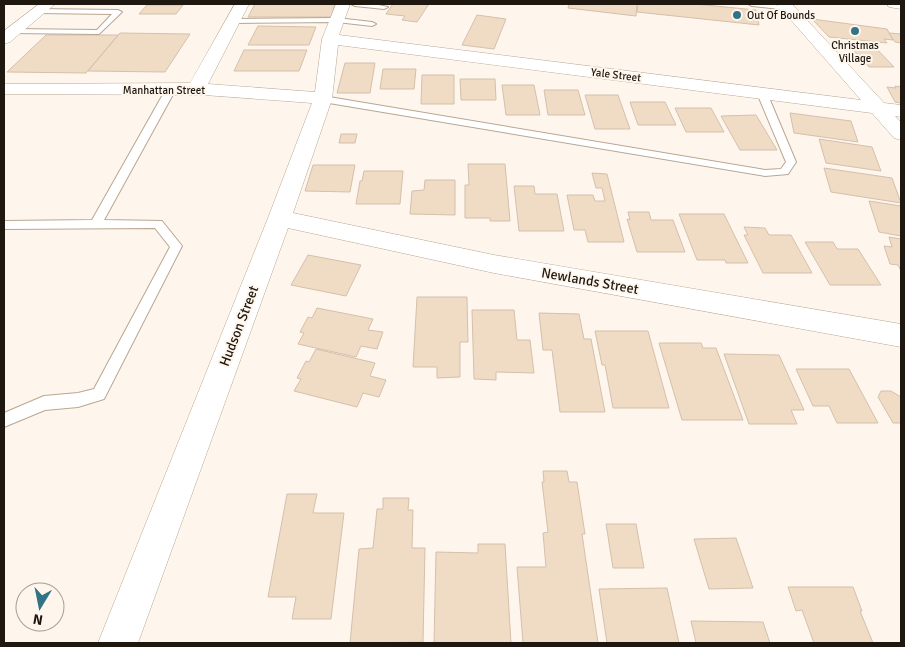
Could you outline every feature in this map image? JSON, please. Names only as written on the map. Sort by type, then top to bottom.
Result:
[{"type":"street","points":[[196,89],[242,4]]},
{"type":"street","points":[[894,4],[901,5]]},
{"type":"street","points":[[786,6],[901,134]]},
{"type":"street","points":[[9,35],[43,8]]},
{"type":"street","name":"Yale Street","points":[[341,17],[762,93],[901,111]]},
{"type":"street","name":"Hudson Street","points":[[118,643],[280,218],[323,99],[341,17]]},
{"type":"street","name":"Manhattan Street","points":[[4,89],[196,89],[288,94],[323,99]]},
{"type":"street","name":"Newlands Street","points":[[280,218],[494,264],[901,336]]},
{"type":"lane","points":[[752,4],[786,6]]},
{"type":"lane","points":[[232,21],[341,17],[384,7]]},
{"type":"lane","points":[[9,35],[99,32],[118,12],[43,8]]},
{"type":"lane","points":[[341,17],[372,24]]},
{"type":"lane","points":[[95,225],[171,89]]},
{"type":"lane","points":[[323,99],[766,173],[784,172],[790,162],[762,93]]},
{"type":"lane","points":[[4,225],[158,224],[176,246],[99,394],[78,400],[44,403],[4,420]]},
{"type":"building","points":[[255,4],[335,4],[331,17],[248,17]]},
{"type":"building","points":[[393,4],[429,4],[417,22],[402,20],[405,16],[386,14]]},
{"type":"building","points":[[569,4],[637,4],[636,16],[568,8]]},
{"type":"building","points":[[638,4],[695,4],[756,10],[759,25],[637,12]]},
{"type":"building","points":[[147,5],[183,5],[176,14],[139,14]]},
{"type":"building","points":[[477,15],[506,19],[494,49],[462,45]]},
{"type":"building","name":"Christmas Village","points":[[812,19],[887,29],[893,40],[884,39],[887,43],[829,37]]},
{"type":"building","points":[[258,26],[316,27],[309,45],[248,45]]},
{"type":"building","points":[[120,33],[190,34],[165,72],[88,71]]},
{"type":"building","points":[[889,33],[901,34],[901,43],[895,42]]},
{"type":"building","points":[[46,35],[118,35],[86,73],[7,72]]},
{"type":"building","points":[[847,44],[872,44],[894,67],[869,67]]},
{"type":"building","points":[[244,50],[307,50],[299,71],[234,71]]},
{"type":"building","points":[[345,63],[375,63],[370,93],[337,93]]},
{"type":"building","points":[[383,69],[416,69],[414,89],[380,89]]},
{"type":"building","points":[[422,75],[454,75],[454,104],[421,104]]},
{"type":"building","points":[[460,79],[495,79],[496,100],[461,100]]},
{"type":"building","points":[[502,85],[534,85],[540,115],[506,115]]},
{"type":"building","points":[[895,86],[901,87],[901,103],[895,102],[887,87],[896,88]]},
{"type":"building","points":[[544,90],[578,90],[585,115],[548,115]]},
{"type":"building","points":[[585,95],[618,95],[630,129],[595,129]]},
{"type":"building","points":[[630,102],[665,102],[676,125],[638,125]]},
{"type":"building","points":[[675,108],[711,108],[724,132],[686,132]]},
{"type":"building","points":[[790,113],[851,121],[858,142],[794,133]]},
{"type":"building","points":[[756,115],[777,150],[740,150],[721,116]]},
{"type":"building","points":[[341,134],[357,134],[355,143],[339,143]]},
{"type":"building","points":[[819,139],[872,147],[881,171],[826,163]]},
{"type":"building","points":[[468,164],[505,164],[510,221],[490,221],[490,218],[465,218],[465,185],[469,185]]},
{"type":"building","points":[[313,165],[355,165],[350,192],[305,191]]},
{"type":"building","points":[[824,168],[892,178],[901,203],[831,192]]},
{"type":"building","points":[[364,171],[403,171],[400,204],[356,204],[360,181],[362,181]]},
{"type":"building","points":[[592,173],[607,174],[624,242],[588,242],[585,230],[574,230],[567,195],[593,195],[595,201],[605,201],[602,188],[596,188]]},
{"type":"building","points":[[425,180],[455,180],[455,215],[410,214],[412,191],[424,190]]},
{"type":"building","points":[[514,186],[534,186],[535,194],[557,194],[564,231],[519,231]]},
{"type":"building","points":[[869,201],[901,206],[901,236],[879,232]]},
{"type":"building","points":[[628,212],[649,212],[651,220],[673,220],[685,252],[637,252],[627,219],[630,220]]},
{"type":"building","points":[[679,214],[724,214],[748,263],[726,263],[725,260],[697,260]]},
{"type":"building","points":[[744,227],[765,228],[769,235],[791,235],[812,273],[763,273],[744,235],[748,235]]},
{"type":"building","points":[[889,237],[901,239],[901,271],[898,265],[890,264],[884,246],[892,247]]},
{"type":"building","points":[[805,242],[833,242],[837,249],[858,249],[881,285],[830,285]]},
{"type":"building","points":[[308,255],[361,265],[346,296],[291,285]]},
{"type":"building","points":[[417,297],[467,297],[468,342],[460,342],[460,377],[437,378],[437,367],[413,367]]},
{"type":"building","points":[[317,308],[373,319],[368,330],[383,332],[377,349],[361,346],[356,357],[298,344],[304,333],[300,332],[308,317],[312,318]]},
{"type":"building","points":[[472,310],[514,310],[517,340],[530,340],[534,373],[496,372],[496,380],[474,379]]},
{"type":"building","points":[[539,313],[579,314],[584,339],[591,339],[605,412],[560,412],[552,350],[543,350]]},
{"type":"building","points":[[595,331],[648,331],[669,408],[613,408],[605,365],[602,365]]},
{"type":"building","points":[[659,343],[701,343],[703,348],[716,348],[743,420],[682,420]]},
{"type":"building","points":[[316,349],[375,363],[370,376],[386,380],[379,397],[363,393],[357,407],[294,391],[301,379],[297,378],[306,361],[309,362]]},
{"type":"building","points":[[724,354],[779,355],[804,410],[791,410],[797,424],[749,424]]},
{"type":"building","points":[[796,369],[849,369],[878,423],[837,423],[829,406],[813,406]]},
{"type":"building","points":[[881,391],[891,391],[901,397],[901,423],[893,423],[878,397]]},
{"type":"building","points":[[543,471],[567,471],[569,482],[577,482],[585,534],[582,534],[598,643],[523,643],[517,567],[546,567],[543,533],[548,532],[542,482],[544,482]]},
{"type":"building","points":[[287,494],[317,494],[313,513],[344,513],[331,619],[292,619],[296,597],[268,597]]},
{"type":"building","points":[[383,498],[409,498],[408,510],[413,510],[412,548],[425,548],[423,642],[350,643],[359,549],[373,548],[377,509],[383,509]]},
{"type":"building","points":[[606,524],[636,524],[644,568],[613,568]]},
{"type":"building","points":[[736,538],[753,588],[709,589],[694,539]]},
{"type":"building","points":[[478,544],[505,544],[511,643],[434,643],[436,552],[478,553]]},
{"type":"building","points":[[788,587],[853,587],[873,643],[814,643],[802,610],[796,611]]},
{"type":"building","points":[[667,588],[679,643],[607,643],[599,589]]},
{"type":"building","points":[[691,621],[763,622],[770,643],[696,643]]},
{"type":"place","name":"Out Of Bounds","points":[[737,15]]},
{"type":"place","name":"Christmas Village","points":[[855,31]]}]
